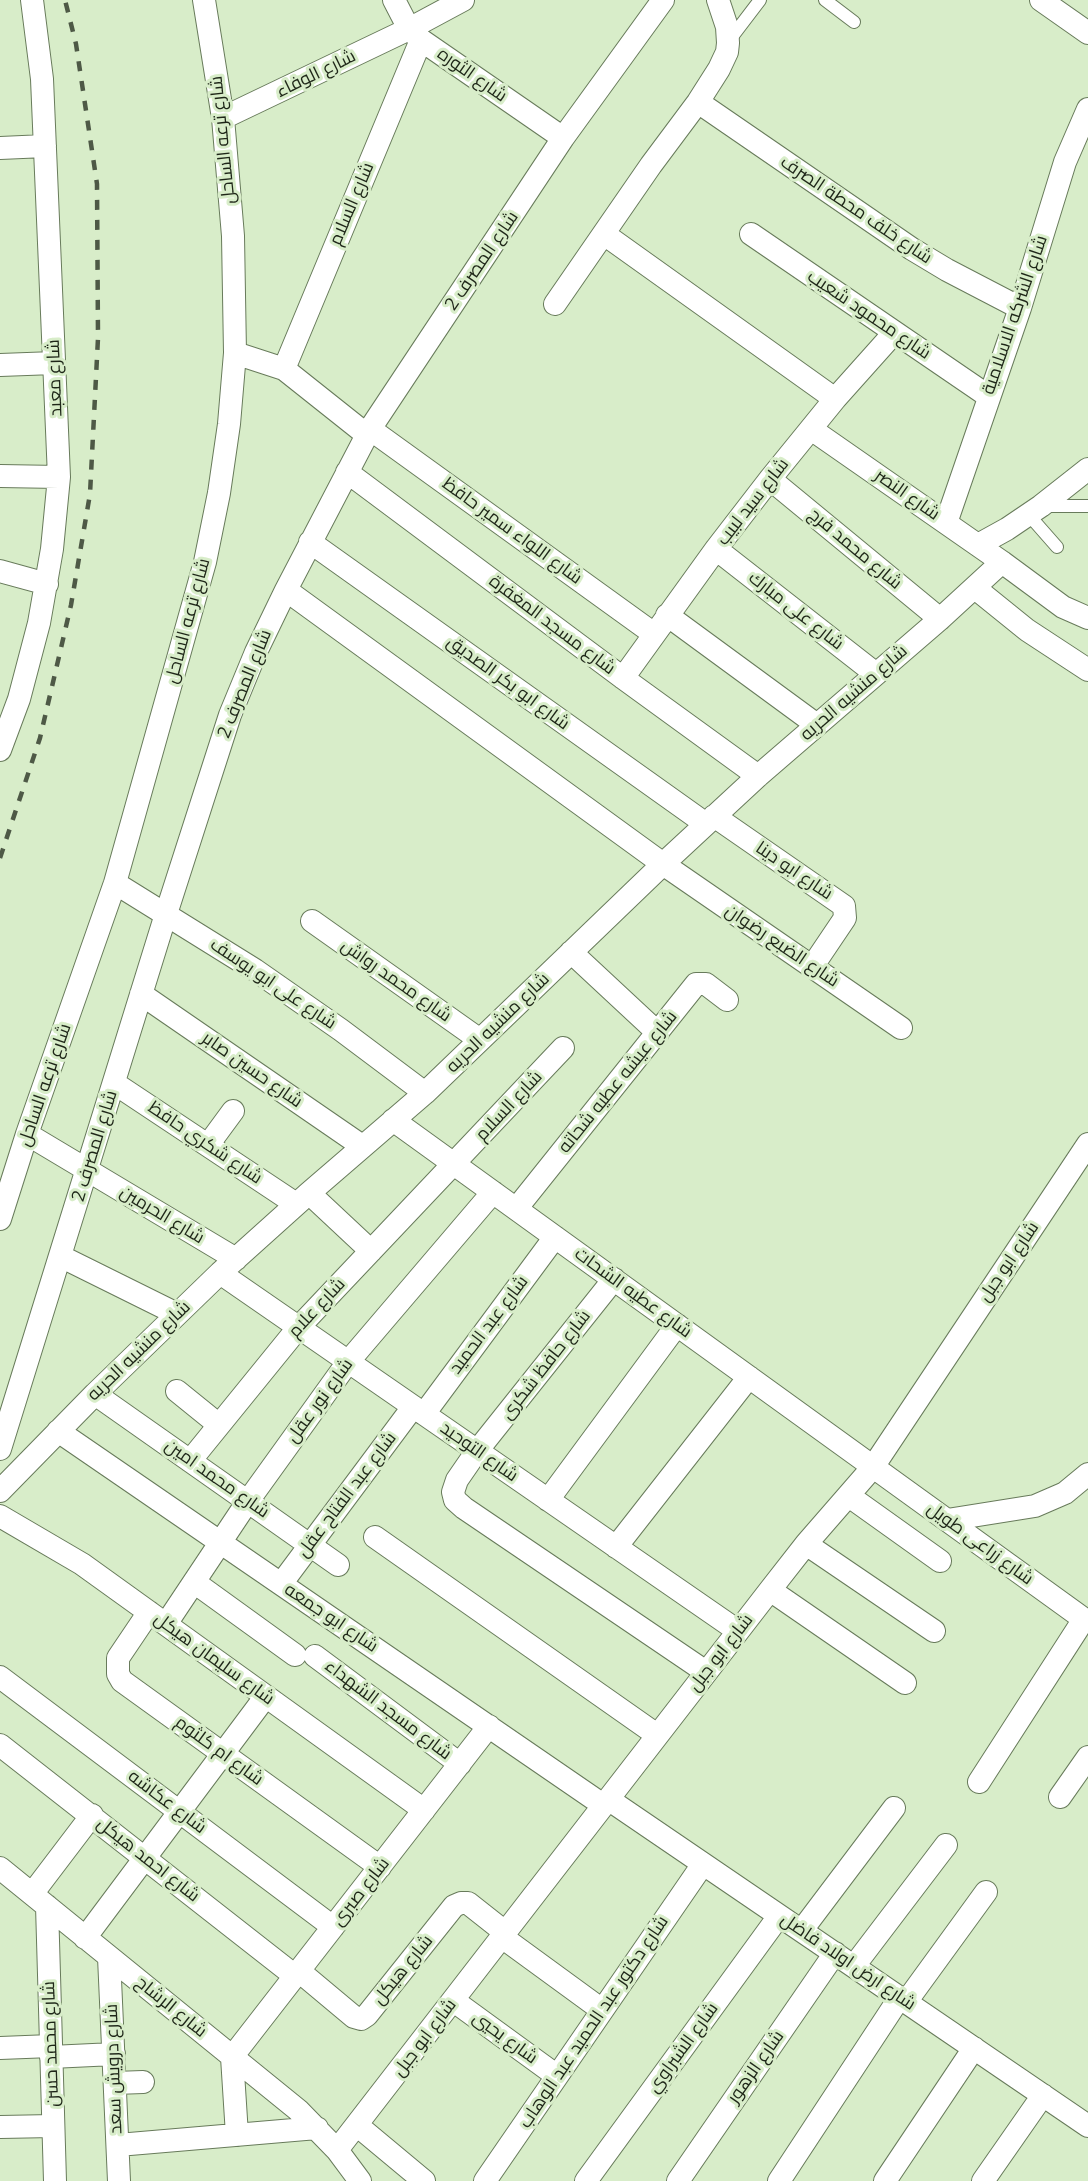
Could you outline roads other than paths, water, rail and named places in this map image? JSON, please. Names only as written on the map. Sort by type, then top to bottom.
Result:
[{"type":"street","name":"شارع معبد","points":[[0,750],[30,661],[47,584],[57,513],[59,477],[42,79],[32,0]]},
{"type":"street","name":"شارع ترعه الساحل","points":[[0,1219],[27,1134],[115,884],[205,562],[219,493],[229,424],[235,353],[233,236],[223,118],[204,0]]},
{"type":"street","name":"شارع الثوره","points":[[394,0],[415,34],[563,138]]},
{"type":"street","name":"شارع الوفاء","points":[[223,118],[415,34],[463,0]]},
{"type":"street","name":"شارع المصرف 2","points":[[0,1449],[166,914],[230,715],[256,652],[310,542],[369,432],[563,138],[663,0]]},
{"type":"street","points":[[555,304],[719,69],[727,52],[728,43],[727,27],[718,0]]},
{"type":"street","points":[[1041,0],[1088,33]]},
{"type":"street","name":"شارع السلام","points":[[284,369],[415,34]]},
{"type":"street","name":"شارع خلف محطة الصرف","points":[[698,102],[912,249],[1020,308]]},
{"type":"street","name":"شارع الشركه الاسلامية","points":[[946,523],[1020,308],[1065,162],[1088,109]]},
{"type":"street","points":[[0,148],[45,146]]},
{"type":"street","points":[[604,234],[835,399]]},
{"type":"street","name":"شارع محمود شعيب","points":[[751,234],[988,396]]},
{"type":"street","name":"شارع سيد لبيب","points":[[623,678],[716,549],[835,399],[894,333]]},
{"type":"street","points":[[235,353],[284,369]]},
{"type":"street","points":[[0,365],[54,363]]},
{"type":"street","name":"شارع اللواء سمير حافظ","points":[[284,369],[654,634]]},
{"type":"street","name":"شارع النصر","points":[[811,429],[1063,607],[1088,618]]},
{"type":"street","points":[[978,545],[1034,510],[1088,469]]},
{"type":"street","name":"شارع مسجد المغفرة","points":[[347,472],[758,776]]},
{"type":"street","points":[[0,476],[59,477]]},
{"type":"street","name":"شارع محمد فرج","points":[[771,479],[940,619]]},
{"type":"street","name":"شارع ابو بكر الصديق","points":[[310,542],[710,820]]},
{"type":"street","name":"شارع على مبارك","points":[[716,549],[876,674]]},
{"type":"street","name":"شارع منشيه الحريه","points":[[0,1491],[95,1394],[228,1266],[425,1093],[758,776],[940,619],[1002,562]]},
{"type":"street","points":[[0,571],[47,584]]},
{"type":"street","points":[[975,588],[1027,630],[1088,670]]},
{"type":"street","name":"شارع الضبع رضوان","points":[[286,590],[663,864],[901,1028]]},
{"type":"street","points":[[667,615],[817,725]]},
{"type":"street","name":"شارع ابو دينا","points":[[710,820],[844,906],[845,918],[812,967]]},
{"type":"street","name":"شارع على ابو يوسف","points":[[115,884],[264,976],[425,1093]]},
{"type":"street","name":"شارع محمد رواش","points":[[312,921],[480,1040]]},
{"type":"street","points":[[571,952],[658,1033]]},
{"type":"street","name":"شارع عيشه عطيه شحاته","points":[[516,1209],[696,984],[706,984],[727,1000]]},
{"type":"street","name":"شارع حسين صابر","points":[[141,994],[362,1146]]},
{"type":"street","name":"شارع السلام","points":[[454,1165],[563,1048]]},
{"type":"street","name":"شارع شكري حافظ","points":[[114,1083],[208,1145],[303,1198],[371,1251]]},
{"type":"street","points":[[208,1145],[233,1111]]},
{"type":"street","name":"شارع عطيه الشحات","points":[[393,1120],[873,1467]]},
{"type":"street","name":"شارع الحرمين","points":[[27,1134],[87,1170],[228,1266]]},
{"type":"street","name":"شارع ابو جبل","points":[[337,2150],[358,2126],[657,1734],[806,1544],[873,1467],[1088,1144]]},
{"type":"street","name":"شارع علام","points":[[190,1461],[298,1328],[454,1165]]},
{"type":"street","name":"شارع نور عقل","points":[[158,1618],[194,1582],[248,1501],[348,1362],[493,1192]]},
{"type":"street","name":"شارع عبد الحميد","points":[[418,1410],[555,1237]]},
{"type":"street","points":[[60,1256],[177,1314]]},
{"type":"street","name":"شارع التوحيد","points":[[228,1266],[298,1328],[738,1631]]},
{"type":"street","name":"شارع حافظ شكرى","points":[[614,1279],[477,1451],[457,1480],[453,1492],[455,1500],[464,1508],[706,1672]]},
{"type":"street","points":[[548,1500],[677,1325]]},
{"type":"street","points":[[616,1547],[748,1377]]},
{"type":"street","points":[[177,1391],[219,1425]]},
{"type":"street","name":"شارع محمد امين","points":[[95,1394],[338,1565]]},
{"type":"street","name":"شارع عبد الفتاح عقل","points":[[281,1584],[418,1410]]},
{"type":"street","name":"شارع ابو جمعه","points":[[58,1431],[489,1726],[606,1802]]},
{"type":"street","name":"شارع زراعى طويل","points":[[873,1467],[1086,1621]]},
{"type":"street","points":[[947,1520],[1035,1506],[1065,1493],[1088,1474]]},
{"type":"street","points":[[849,1496],[940,1561]]},
{"type":"street","name":"شارع سليمان هيكل","points":[[0,1516],[82,1564],[424,1810]]},
{"type":"street","points":[[375,1537],[657,1734]]},
{"type":"street","points":[[806,1544],[934,1631]]},
{"type":"street","name":"شارع مسجد الشهداء","points":[[194,1582],[305,1655],[460,1764]]},
{"type":"street","points":[[770,1590],[904,1683]]},
{"type":"street","name":"شارع ام كلثوم","points":[[158,1618],[118,1658],[118,1674],[122,1681],[380,1867]]},
{"type":"street","points":[[979,1782],[1086,1621]]},
{"type":"street","name":"شارع عكاشه","points":[[0,1677],[333,1927]]},
{"type":"street","points":[[85,1938],[266,1696]]},
{"type":"street","name":"شارع صبرى","points":[[232,2057],[489,1726]]},
{"type":"street","name":"شارع احمد هيكل","points":[[0,1745],[297,1974]]},
{"type":"street","points":[[1060,1797],[1088,1757]]},
{"type":"street","name":"شارع ارض اولاد فاضل","points":[[606,1802],[703,1864],[1088,2126]]},
{"type":"street","points":[[801,1930],[894,1808]]},
{"type":"street","points":[[39,1900],[92,1815]]},
{"type":"street","points":[[854,1966],[946,1845]]},
{"type":"street","name":"شارع دكتور عبد الحميد عبد الوهاب","points":[[485,2181],[703,1864]]},
{"type":"street","name":"شارع الرشاح","points":[[0,1868],[317,2128],[360,2181]]},
{"type":"street","points":[[778,2181],[903,2000],[986,1892]]},
{"type":"street","name":"شارع محمد حسن","points":[[39,1900],[51,2052],[55,2181]]},
{"type":"street","name":"شارع هيكل","points":[[297,1974],[354,2017],[361,2019],[367,2015],[454,1906],[468,1903],[504,1935]]},
{"type":"street","name":"شارع الشبراوي","points":[[586,2181],[780,1916]]},
{"type":"street","points":[[504,1935],[602,2010]]},
{"type":"street","name":"شارع الزهور","points":[[678,2181],[835,1953]]},
{"type":"street","name":"شارع درويش سعد","points":[[109,1957],[119,2181]]},
{"type":"street","name":"شارع يحيي","points":[[453,2001],[557,2076]]},
{"type":"street","points":[[0,2048],[114,2054]]},
{"type":"street","points":[[885,2181],[974,2048]]},
{"type":"street","points":[[232,2057],[237,2134]]},
{"type":"street","points":[[116,2083],[143,2082]]},
{"type":"street","points":[[983,2181],[1043,2095]]},
{"type":"street","points":[[0,2127],[53,2126]]},
{"type":"street","points":[[358,2126],[424,2181]]},
{"type":"street","points":[[117,2145],[317,2128]]},
{"type":"lane","points":[[728,43],[760,0]]},
{"type":"lane","points":[[825,0],[854,22]]},
{"type":"lane","points":[[1057,547],[1034,510],[1088,506]]},
{"type":"railway","points":[[0,858],[40,738],[71,605],[90,494],[98,338],[97,184],[76,44],[65,0]]}]
